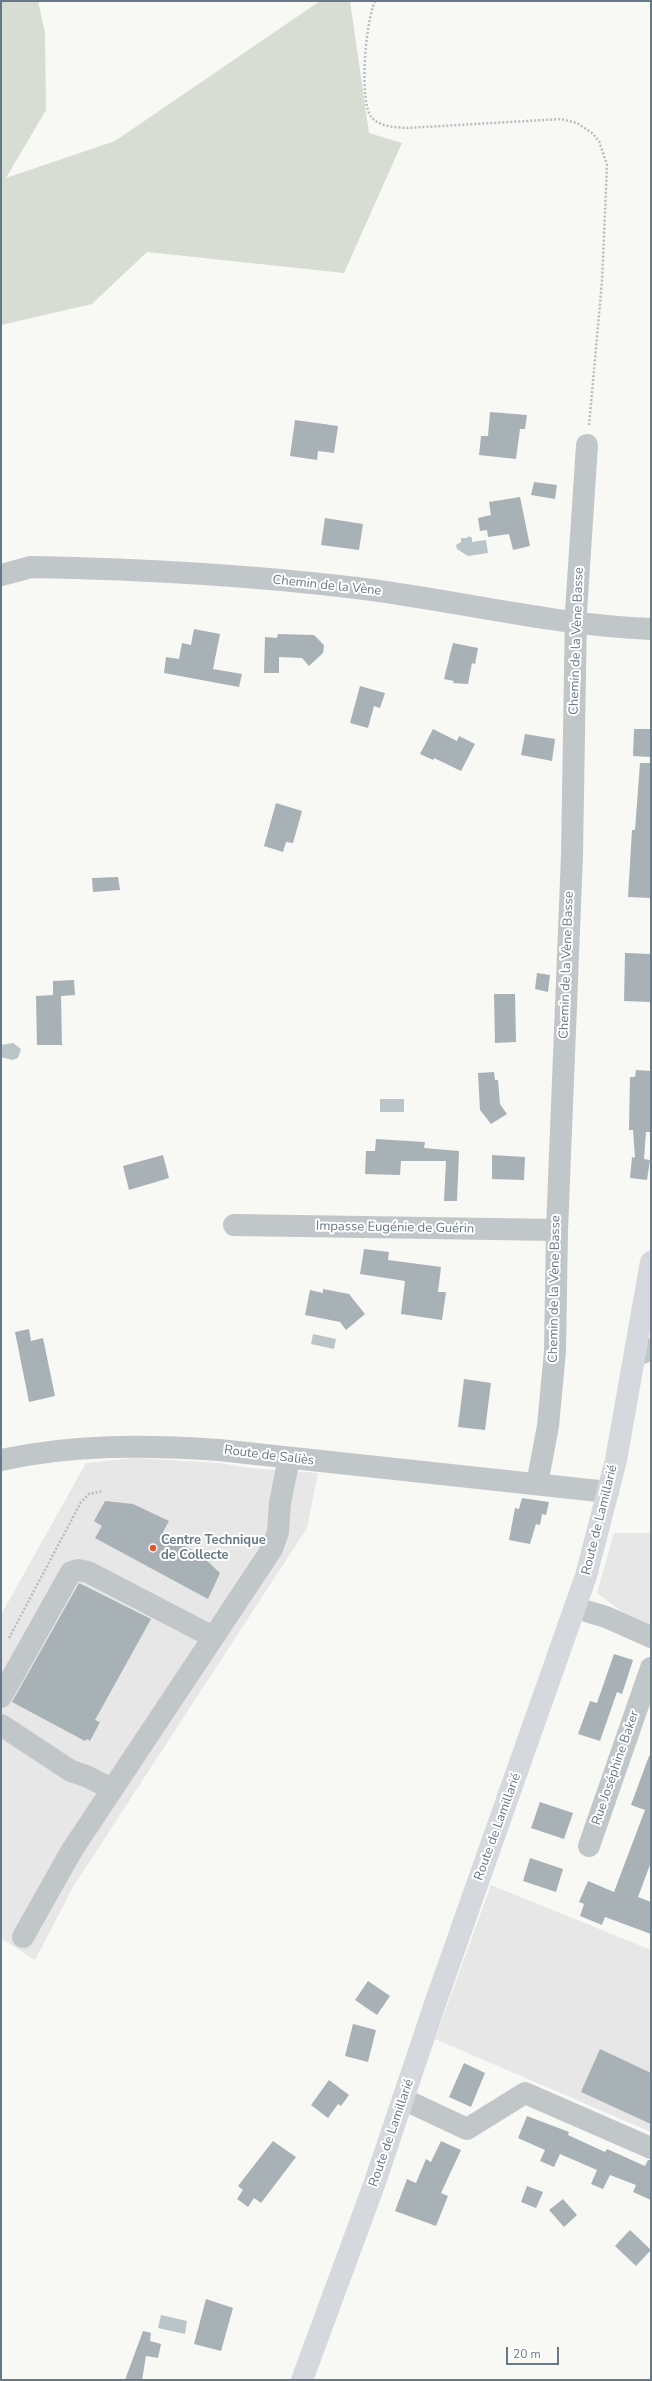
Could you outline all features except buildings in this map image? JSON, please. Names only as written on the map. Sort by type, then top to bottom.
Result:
[{"type":"main road","name":"Route de Lamillarié","points":[[302,2380],[374,2185],[586,1576],[643,1353],[651,1262]]},
{"type":"street","name":"Chemin de la Vène Basse","points":[[537,1484],[548,1426],[558,1275],[557,1230],[572,855],[576,623],[587,445]]},
{"type":"street","name":"Chemin de la Vène","points":[[1,575],[31,567],[245,578],[357,588],[576,623],[651,629]]},
{"type":"street","name":"Impasse Eugénie de Guérin","points":[[234,1225],[557,1230]]},
{"type":"street","name":"Route de Saliès","points":[[1,1460],[40,1452],[90,1446],[169,1447],[219,1450],[608,1492]]},
{"type":"street","points":[[23,1937],[72,1850],[272,1549],[278,1532],[280,1503],[289,1458]]},
{"type":"street","points":[[1,1697],[71,1572],[78,1570],[88,1572],[213,1637]]},
{"type":"street","points":[[576,1608],[606,1617],[651,1637]]},
{"type":"street","name":"Rue Joséphine Baker","points":[[589,1846],[651,1668]]},
{"type":"street","points":[[1,1726],[71,1771],[86,1776],[112,1790]]},
{"type":"street","points":[[403,2099],[468,2129],[526,2093],[651,2148]]},
{"type":"path","points":[[375,1],[369,14],[366,45],[366,100],[372,118],[385,126],[407,128],[561,119],[577,123],[592,133],[599,141],[607,165],[602,281],[587,445]]},
{"type":"path","points":[[8,1640],[81,1502],[89,1494],[103,1491]]},
{"type":"shaded area","points":[[1,1],[38,1],[45,33],[46,110],[6,178],[115,141],[320,1],[350,1],[369,133],[402,143],[344,273],[147,252],[92,304],[1,325]]},
{"type":"shaded area","points":[[468,536],[472,538],[472,542],[486,540],[488,553],[468,556],[457,549],[456,545],[461,542],[461,538],[467,538]]},
{"type":"shaded area","points":[[13,1043],[21,1049],[18,1058],[12,1060],[1,1057],[1,1045]]},
{"type":"shaded area","points":[[380,1099],[404,1099],[404,1112],[380,1112]]},
{"type":"shaded area","points":[[313,1334],[336,1339],[334,1349],[311,1344]]},
{"type":"shaded area","points":[[135,1458],[220,1463],[250,1468],[318,1473],[307,1528],[73,1887],[35,1960],[1,1938],[1,1615],[86,1463]]},
{"type":"shaded area","points":[[614,1533],[651,1533],[651,1633],[597,1593]]},
{"type":"shaded area","points":[[491,1885],[651,1950],[651,2132],[435,2039]]},
{"type":"shaded area","points":[[161,2315],[187,2321],[185,2334],[158,2328]]},
{"type":"place","name":"Centre Technique de Collecte","points":[[153,1548]]}]
